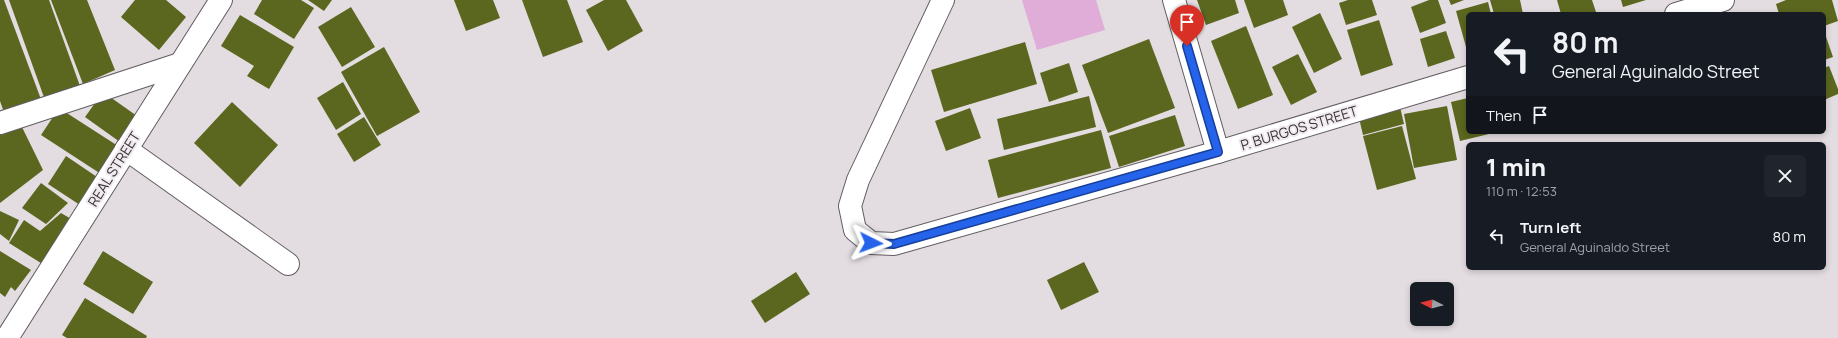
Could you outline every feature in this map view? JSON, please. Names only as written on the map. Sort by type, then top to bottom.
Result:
[{"type":"street","name":"REAL STREET","points":[[7,338],[221,0]]},
{"type":"street","name":"P. BURGOS STREET","points":[[943,0],[858,180],[850,206],[855,230],[871,243],[894,244],[1218,152],[1466,78]]},
{"type":"street","points":[[1174,0],[1218,152]]},
{"type":"street","points":[[1683,12],[1722,0]]},
{"type":"street","points":[[0,123],[180,64]]},
{"type":"street","points":[[126,149],[288,264]]},
{"type":"shaded area","points":[[1022,0],[1096,0],[1105,30],[1037,50]]},
{"type":"building","points":[[0,0],[4,0],[42,102],[5,115],[0,101]]},
{"type":"building","points":[[9,0],[49,0],[80,86],[45,100]]},
{"type":"building","points":[[51,0],[87,0],[115,70],[83,84]]},
{"type":"building","points":[[135,0],[166,0],[186,17],[159,50],[121,17]]},
{"type":"building","points":[[262,0],[301,0],[314,8],[294,39],[254,14]]},
{"type":"building","points":[[308,0],[332,0],[324,11]]},
{"type":"building","points":[[454,0],[493,0],[500,18],[466,31]]},
{"type":"building","points":[[522,0],[567,0],[583,42],[543,57]]},
{"type":"building","points":[[604,0],[626,0],[643,31],[608,51],[586,10]]},
{"type":"building","points":[[1197,0],[1235,0],[1239,13],[1206,25]]},
{"type":"building","points":[[1244,0],[1283,0],[1288,15],[1254,28]]},
{"type":"building","points":[[1348,0],[1372,0],[1377,15],[1346,25],[1339,3]]},
{"type":"building","points":[[1429,0],[1438,0],[1446,23],[1420,33],[1411,7]]},
{"type":"building","points":[[1449,0],[1464,0],[1451,5]]},
{"type":"building","points":[[1490,0],[1520,0],[1523,12],[1493,12]]},
{"type":"building","points":[[1557,0],[1592,0],[1596,12],[1560,12]]},
{"type":"building","points":[[1621,0],[1646,0],[1623,7]]},
{"type":"building","points":[[1786,0],[1832,0],[1838,21],[1826,25],[1826,12],[1778,12],[1776,4]]},
{"type":"building","points":[[1488,2],[1490,12],[1466,12],[1466,47],[1456,11]]},
{"type":"building","points":[[351,7],[375,47],[342,67],[318,27]]},
{"type":"building","points":[[1320,13],[1342,59],[1314,73],[1292,27]]},
{"type":"building","points":[[240,15],[294,47],[269,89],[247,76],[254,66],[221,46]]},
{"type":"building","points":[[1379,20],[1393,65],[1361,76],[1347,30]]},
{"type":"building","points":[[1246,26],[1273,95],[1238,109],[1211,41]]},
{"type":"building","points":[[1446,31],[1455,58],[1428,67],[1420,39]]},
{"type":"building","points":[[1826,37],[1833,57],[1826,59]]},
{"type":"building","points":[[1149,39],[1175,108],[1108,133],[1082,65]]},
{"type":"building","points":[[1025,42],[1037,84],[944,112],[931,70]]},
{"type":"building","points":[[384,47],[420,112],[377,136],[341,72]]},
{"type":"building","points":[[1298,54],[1317,92],[1291,105],[1272,67]]},
{"type":"building","points":[[1069,63],[1078,92],[1049,102],[1040,73]]},
{"type":"building","points":[[1829,66],[1838,89],[1838,94],[1826,99],[1826,67]]},
{"type":"building","points":[[343,82],[361,114],[336,130],[317,98]]},
{"type":"building","points":[[103,92],[137,116],[120,142],[85,117]]},
{"type":"building","points":[[1089,96],[1096,127],[1004,150],[997,119]]},
{"type":"building","points":[[1466,98],[1466,134],[1489,134],[1460,141],[1451,102]]},
{"type":"building","points":[[232,102],[278,145],[240,187],[194,143]]},
{"type":"building","points":[[1447,106],[1457,160],[1414,168],[1404,114]]},
{"type":"building","points":[[1400,107],[1404,124],[1363,135],[1359,118]]},
{"type":"building","points":[[59,108],[118,146],[101,174],[41,135]]},
{"type":"building","points":[[970,108],[981,138],[946,151],[935,121]]},
{"type":"building","points":[[1175,115],[1185,146],[1119,167],[1109,136]]},
{"type":"building","points":[[364,117],[381,145],[354,162],[337,134]]},
{"type":"building","points":[[20,123],[43,170],[0,203],[0,130]]},
{"type":"building","points":[[1402,126],[1416,179],[1377,190],[1363,136]]},
{"type":"building","points":[[1101,130],[1111,168],[998,198],[988,160]]},
{"type":"building","points":[[66,156],[100,179],[83,207],[48,184]]},
{"type":"building","points":[[41,183],[68,203],[46,224],[22,208]]},
{"type":"building","points":[[0,211],[19,220],[9,241],[0,234]]},
{"type":"building","points":[[61,213],[73,220],[44,265],[9,243],[24,220],[40,231]]},
{"type":"building","points":[[0,251],[31,270],[15,291],[11,287],[5,297],[0,293]]},
{"type":"building","points":[[103,251],[153,282],[133,314],[83,284]]},
{"type":"building","points":[[1084,262],[1099,292],[1061,310],[1047,280]]},
{"type":"building","points":[[796,272],[810,294],[765,323],[751,301]]},
{"type":"building","points":[[85,298],[147,336],[146,338],[67,338],[62,335]]},
{"type":"route","points":[[871,243],[894,244],[1218,152],[1187,46]]}]
